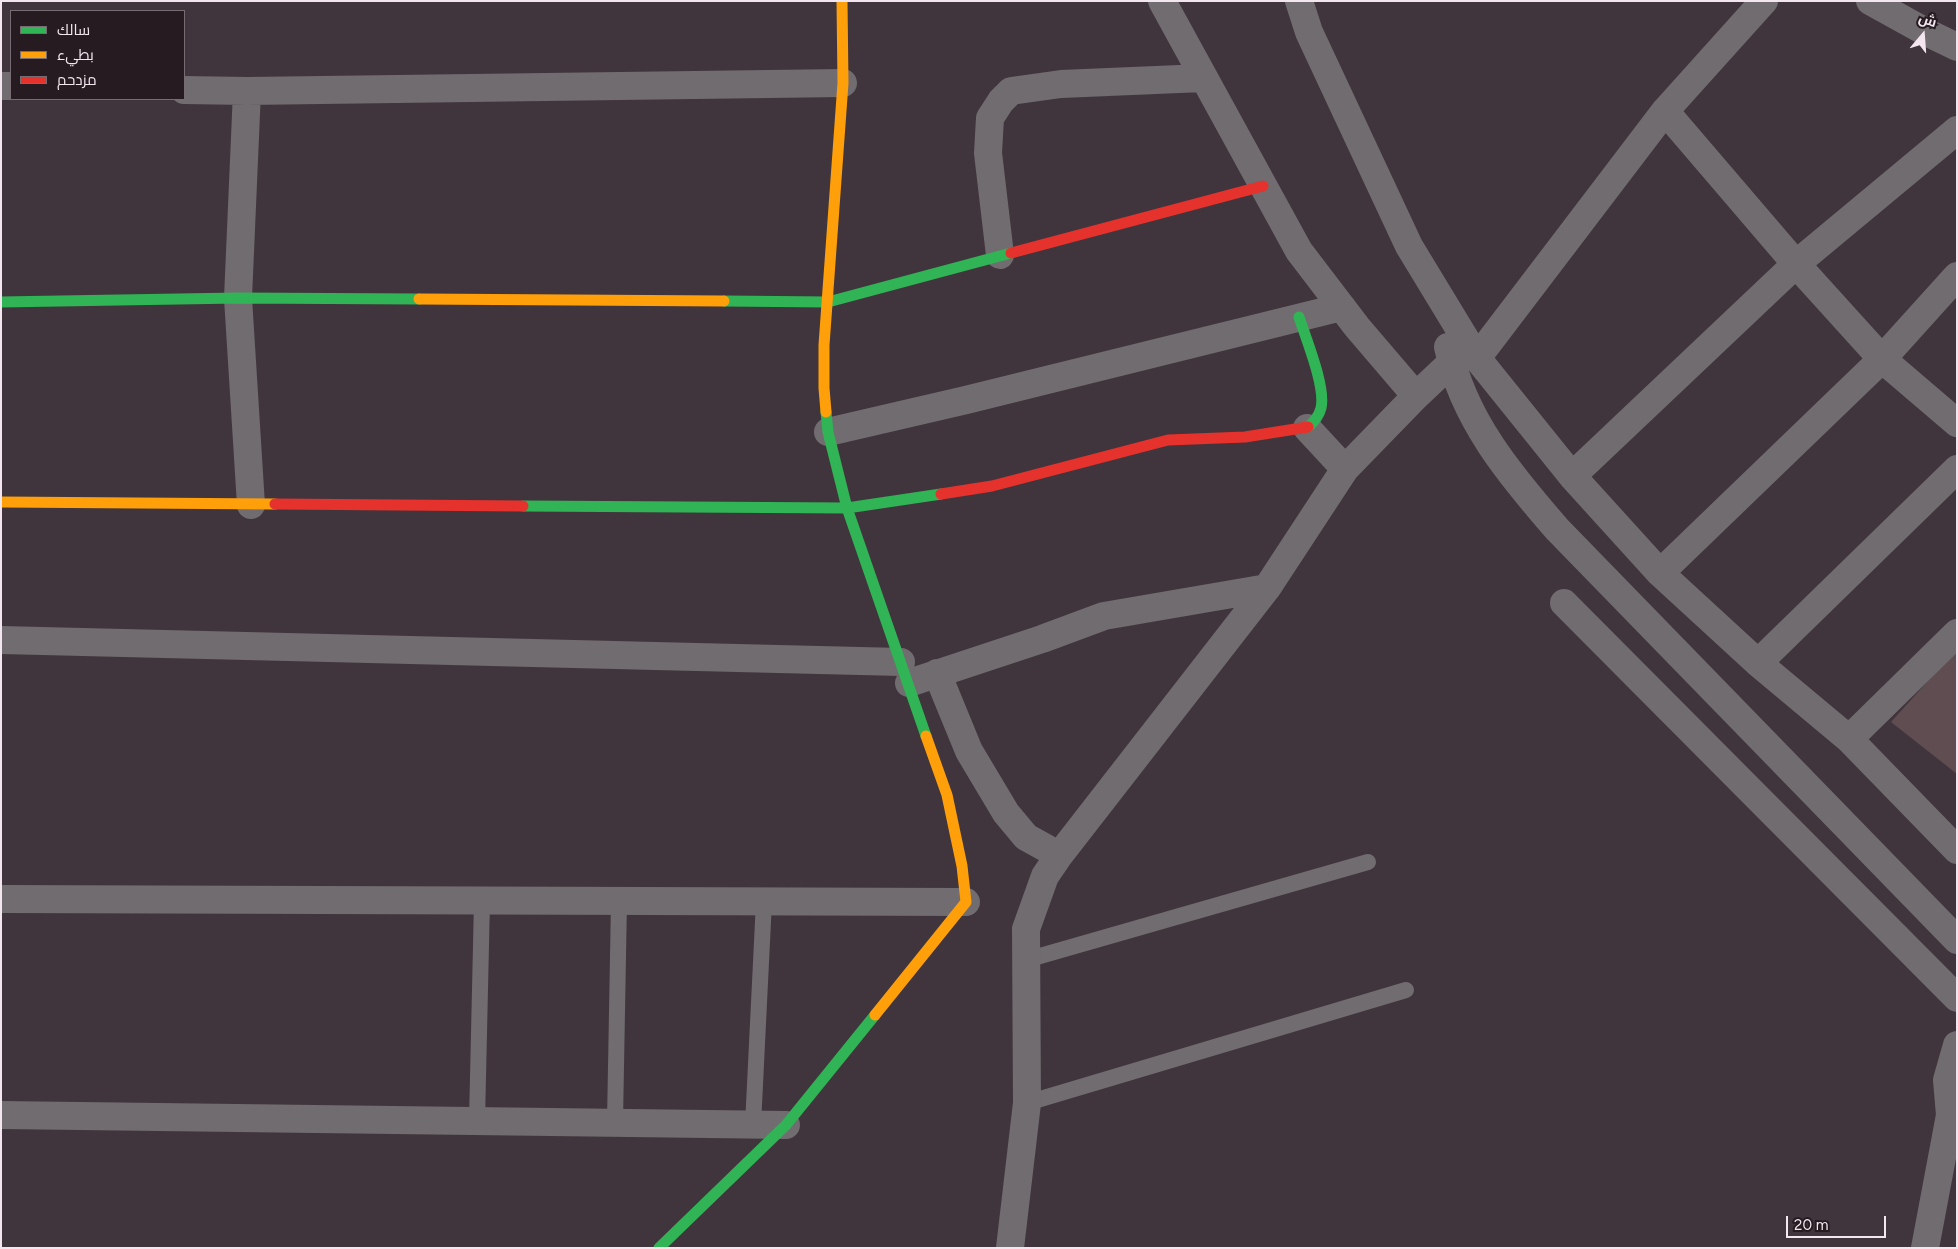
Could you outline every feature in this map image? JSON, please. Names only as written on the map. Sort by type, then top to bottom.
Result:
[{"type":"street","points":[[659,1248],[786,1125],[966,902],[962,866],[947,795],[847,508],[828,432],[824,388],[824,345],[843,83],[842,1]]},
{"type":"street","points":[[1162,1],[1298,251],[1416,396]]},
{"type":"street","points":[[1299,1],[1309,32],[1409,246],[1450,313],[1464,361],[1470,411],[1502,464],[1557,529],[1957,940]]},
{"type":"street","points":[[1010,1248],[1027,1103],[1026,929],[1045,876],[1267,588],[1345,469],[1416,396],[1464,361],[1665,111],[1764,1]]},
{"type":"street","points":[[1870,1],[1957,47]]},
{"type":"street","points":[[1000,255],[988,153],[990,118],[1001,101],[1011,91],[1061,84],[1203,78]]},
{"type":"street","points":[[185,90],[247,91],[843,83]]},
{"type":"street","points":[[247,91],[238,298],[251,505]]},
{"type":"street","points":[[1665,111],[1796,264],[1882,359],[1957,423]]},
{"type":"street","points":[[1572,476],[1796,264],[1957,130]]},
{"type":"street","points":[[1,302],[238,298],[828,302],[1263,186]]},
{"type":"street","points":[[1660,574],[1882,359],[1957,276]]},
{"type":"street","points":[[828,432],[966,400],[1342,307]]},
{"type":"street","points":[[1,502],[847,508],[992,486],[1168,440],[1245,438],[1306,428],[1316,420],[1321,408],[1322,392],[1299,317]]},
{"type":"street","points":[[1464,361],[1572,476],[1660,574],[1758,663],[1849,739],[1953,839]]},
{"type":"street","points":[[1306,428],[1345,469]]},
{"type":"street","points":[[1758,663],[1957,469]]},
{"type":"street","points":[[1,640],[937,673],[1042,639],[1104,616],[1267,588]]},
{"type":"street","points":[[1564,603],[1957,998]]},
{"type":"street","points":[[1849,739],[1957,633]]},
{"type":"street","points":[[937,673],[969,751],[1006,812],[1026,837],[1058,857]]},
{"type":"street","points":[[1,899],[966,902]]},
{"type":"street","points":[[1925,1248],[1953,1118],[1947,1080],[1957,1045]]},
{"type":"street","points":[[1,1115],[786,1125]]},
{"type":"lane","points":[[1026,960],[1368,862]]},
{"type":"lane","points":[[477,1121],[482,901]]},
{"type":"lane","points":[[615,1122],[619,901]]},
{"type":"lane","points":[[753,1124],[764,901]]},
{"type":"lane","points":[[1027,1103],[1406,990]]},
{"type":"building","points":[[1957,649],[1957,774],[1891,722]]},
{"type":"traffic: fast","points":[[724,301],[828,302],[1011,253]]},
{"type":"traffic: fast","points":[[1,302],[238,298],[419,299]]},
{"type":"traffic: fast","points":[[1299,317],[1318,376],[1322,399],[1319,414],[1308,427]]},
{"type":"traffic: fast","points":[[826,412],[828,432],[847,508],[926,736]]},
{"type":"traffic: fast","points":[[523,506],[847,508],[941,494]]},
{"type":"traffic: fast","points":[[659,1248],[786,1125],[875,1015]]},
{"type":"traffic: slow","points":[[826,412],[824,345],[843,83],[842,1]]},
{"type":"traffic: slow","points":[[419,299],[724,301]]},
{"type":"traffic: slow","points":[[1,502],[275,504]]},
{"type":"traffic: slow","points":[[875,1015],[966,902],[962,866],[947,795],[926,736]]},
{"type":"traffic: jam","points":[[1011,253],[1263,186]]},
{"type":"traffic: jam","points":[[941,494],[992,486],[1168,440],[1245,437],[1308,427]]},
{"type":"traffic: jam","points":[[275,504],[523,506]]}]
